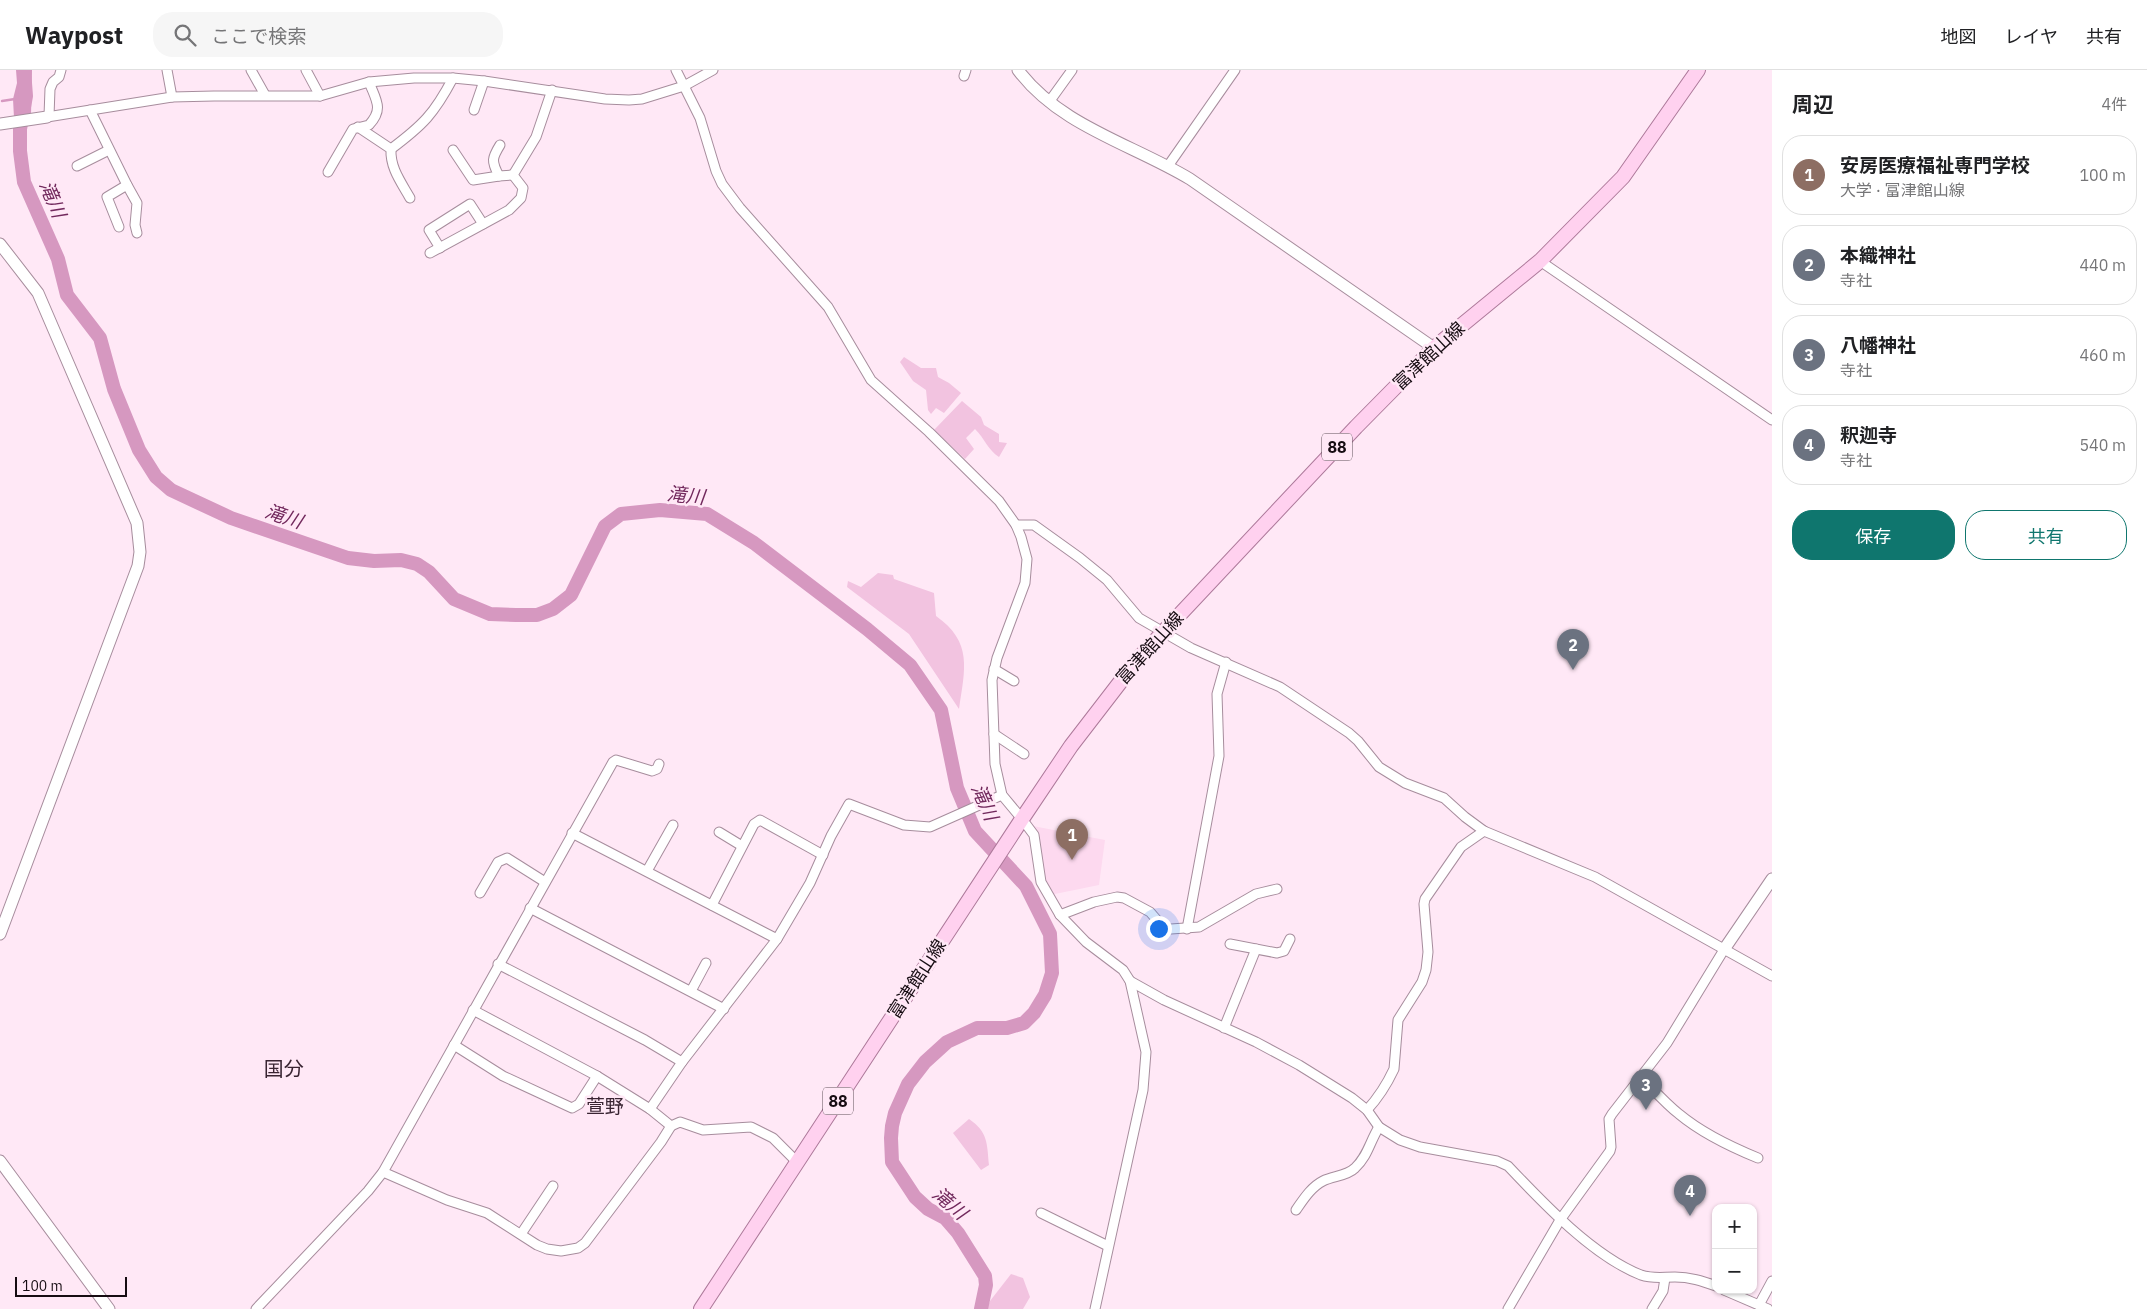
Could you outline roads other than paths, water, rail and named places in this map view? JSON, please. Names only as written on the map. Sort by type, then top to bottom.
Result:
[{"type":"main road","name":"富津館山線","points":[[701,1309],[1022,818],[1110,693],[1163,632],[1356,427],[1434,348],[1540,261],[1623,177],[1698,70]]},
{"type":"street","points":[[48,117],[50,89],[53,82],[59,79],[60,70]]},
{"type":"street","points":[[167,70],[172,97]]},
{"type":"street","points":[[252,70],[265,95]]},
{"type":"street","points":[[306,70],[320,96]]},
{"type":"street","points":[[676,70],[700,118],[716,172],[722,184],[740,208],[828,307],[870,380],[968,470],[999,501],[1016,524],[1024,548],[1027,571],[1021,595],[994,669],[992,685],[994,764],[1002,795],[1022,818],[1034,836],[1042,882],[1060,915],[1086,942],[1123,970],[1130,981],[1146,1052],[1146,1069],[1136,1122],[1095,1309]]},
{"type":"street","points":[[0,124],[172,97],[320,96],[369,82],[414,78],[453,78],[484,81],[623,101],[642,99],[684,86],[713,70]]},
{"type":"street","points":[[1018,70],[1029,84],[1049,102],[1084,126],[1168,166],[1434,348]]},
{"type":"street","points":[[1049,102],[1072,70]]},
{"type":"street","points":[[1168,166],[1235,70]]},
{"type":"street","points":[[410,198],[393,168],[390,160],[391,149],[416,130],[438,106],[453,78]]},
{"type":"street","points":[[474,110],[484,81]]},
{"type":"street","points":[[328,172],[354,129],[369,125],[378,113],[378,107],[369,82]]},
{"type":"street","points":[[513,176],[536,137],[552,90]]},
{"type":"street","points":[[90,110],[137,203],[135,225],[137,233]]},
{"type":"street","points":[[358,127],[391,149]]},
{"type":"street","points":[[499,176],[492,165],[500,145]]},
{"type":"street","points":[[77,166],[109,150]]},
{"type":"street","points":[[453,150],[473,180],[513,176]]},
{"type":"street","points":[[430,253],[509,210],[521,198],[523,188],[513,176]]},
{"type":"street","points":[[119,227],[107,198],[109,194],[127,185]]},
{"type":"street","points":[[440,248],[428,230],[470,204],[483,224]]},
{"type":"street","points":[[0,244],[38,294],[137,523],[140,552],[138,566],[0,934]]},
{"type":"street","points":[[1540,261],[1772,420]]},
{"type":"street","points":[[1016,524],[1034,525],[1080,558],[1107,580],[1139,618],[1191,648],[1280,687],[1349,733],[1379,767],[1405,783],[1444,798],[1484,831],[1596,877],[1772,976]]},
{"type":"street","points":[[1187,929],[1219,756],[1216,694],[1226,662]]},
{"type":"street","points":[[994,669],[1014,680]]},
{"type":"street","points":[[994,734],[1024,754]]},
{"type":"street","points":[[256,1309],[368,1191],[382,1172],[572,833],[616,760],[652,771],[657,769],[660,764]]},
{"type":"street","points":[[650,1109],[682,1062],[777,939],[810,883],[849,804],[904,825],[930,827],[979,807],[1002,795]]},
{"type":"street","points":[[712,905],[754,824],[760,820],[823,855]]},
{"type":"street","points":[[648,871],[673,825]]},
{"type":"street","points":[[1367,1110],[1378,1098],[1391,1076],[1394,1068],[1398,1020],[1422,982],[1426,970],[1428,952],[1425,899],[1461,847],[1484,831]]},
{"type":"street","points":[[719,832],[742,846]]},
{"type":"street","points":[[572,833],[777,939]]},
{"type":"street","points":[[480,893],[498,862],[507,858],[545,882]]},
{"type":"street","points":[[1508,1309],[1560,1220],[1610,1151],[1609,1119],[1667,1042],[1725,948],[1772,879]]},
{"type":"street","points":[[1060,915],[1094,902],[1124,898],[1150,912],[1163,927],[1187,929],[1199,927],[1214,920],[1229,908],[1256,894],[1277,889]]},
{"type":"street","points":[[530,908],[724,1010]]},
{"type":"street","points":[[1230,944],[1277,953],[1284,951],[1290,938]]},
{"type":"street","points":[[1224,1028],[1256,949]]},
{"type":"street","points":[[691,991],[706,963]]},
{"type":"street","points":[[498,964],[645,1040],[682,1062]]},
{"type":"street","points":[[1130,981],[1164,1000],[1299,1065],[1352,1098],[1367,1110],[1379,1127],[1400,1140],[1420,1147],[1497,1161],[1508,1166],[1560,1220],[1593,1246],[1640,1274],[1654,1279],[1694,1279],[1712,1285]]},
{"type":"street","points":[[473,1010],[597,1076],[650,1109],[671,1126]]},
{"type":"street","points":[[454,1045],[503,1076],[572,1108],[578,1104],[597,1076]]},
{"type":"street","points":[[1640,1076],[1680,1115],[1730,1146],[1758,1158]]},
{"type":"street","points":[[382,1172],[446,1200],[487,1213],[537,1245],[561,1251],[578,1248],[585,1243],[662,1142],[671,1126],[680,1122],[702,1130],[751,1126],[773,1138],[797,1162]]},
{"type":"street","points":[[1296,1210],[1314,1187],[1322,1182],[1351,1172],[1365,1158],[1379,1127]]},
{"type":"street","points":[[0,1161],[110,1309]]},
{"type":"street","points":[[521,1234],[553,1186]]},
{"type":"street","points":[[1042,1213],[1108,1246]]},
{"type":"street","points":[[1652,1309],[1663,1291],[1665,1278]]},
{"type":"street","points":[[1759,1305],[1772,1281]]},
{"type":"street","points":[[1733,1294],[1768,1309]]},
{"type":"waterway","name":"滝川","points":[[24,70],[26,96],[20,129],[20,151],[24,182],[58,259],[67,295],[100,338],[114,389],[139,450],[156,477],[171,490],[231,518],[348,558],[374,561],[401,560],[417,564],[429,572],[454,599],[490,614],[537,615],[553,609],[571,595],[605,526],[621,514],[660,510],[707,514],[754,543],[867,629],[910,665],[941,710],[957,788],[975,831],[1026,886],[1050,934],[1052,973],[1045,995],[1034,1013],[1024,1023],[1007,1028],[977,1028],[947,1042],[925,1062],[908,1084],[895,1113],[892,1126],[892,1162],[915,1197],[928,1209],[945,1218],[958,1233],[985,1276],[986,1285],[981,1309]]},
{"type":"waterway","points":[[2,101],[15,99]]},
{"type":"place","name":"本織神社","points":[[1573,670]]},
{"type":"place","name":"安房医療福祉専門学校","points":[[1072,860]]},
{"type":"place","name":"八幡神社","points":[[1646,1110]]},
{"type":"place","name":"釈迦寺","points":[[1690,1216]]},
{"type":"district","name":"国分","points":[[284,1069]]},
{"type":"district","name":"萱野","points":[[605,1106]]}]
